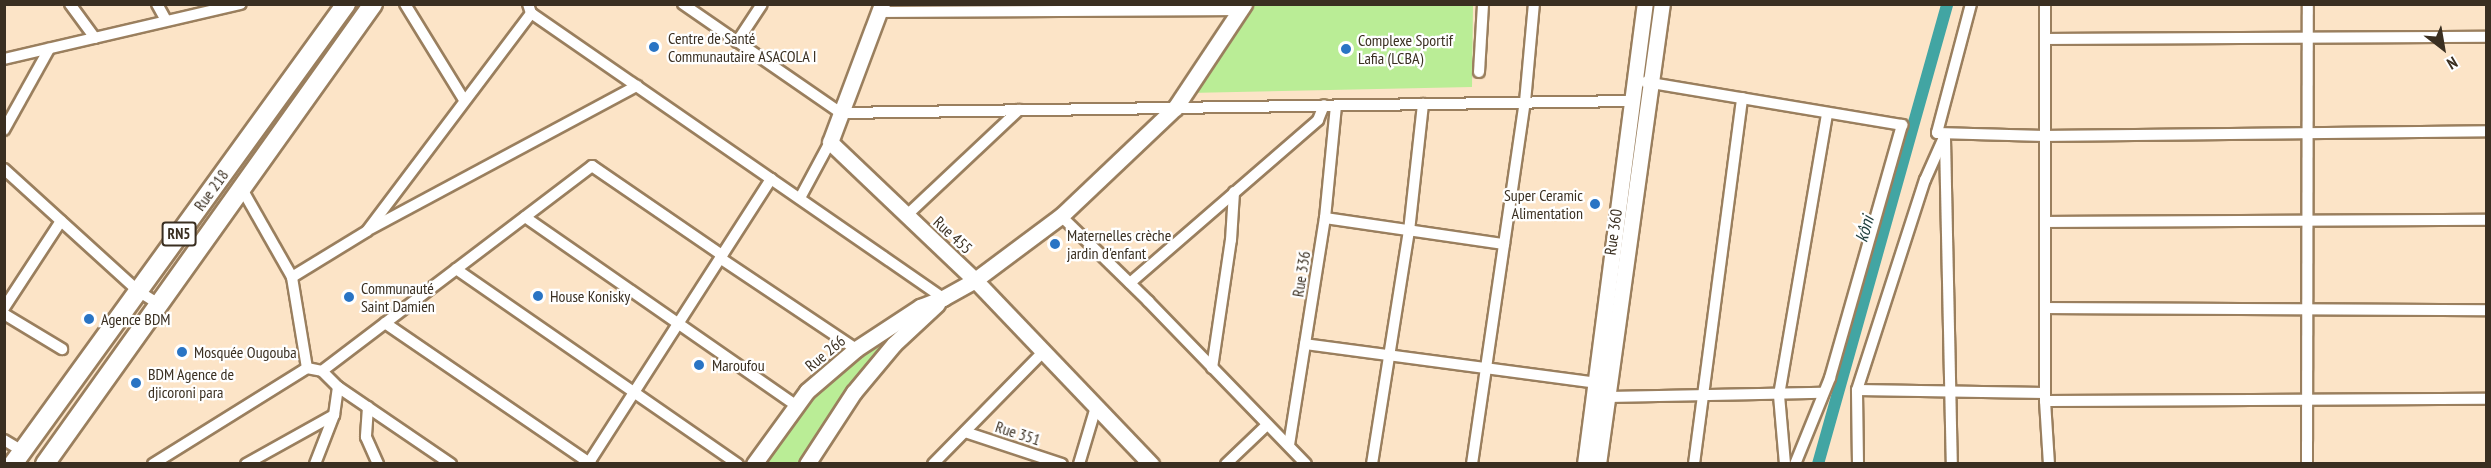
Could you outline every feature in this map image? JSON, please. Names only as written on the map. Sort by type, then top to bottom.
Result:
[{"type":"highway","name":"Rue 218","points":[[17,458],[346,4]]},
{"type":"highway","name":"Rue 218","points":[[45,464],[373,4]]},
{"type":"street","points":[[70,4],[95,38]]},
{"type":"street","points":[[157,4],[166,20]]},
{"type":"street","points":[[4,59],[241,4]]},
{"type":"street","points":[[405,4],[464,100]]},
{"type":"street","points":[[683,4],[841,113],[1633,100]]},
{"type":"street","points":[[737,42],[762,4]]},
{"type":"street","points":[[1479,72],[1483,4]]},
{"type":"street","points":[[1472,464],[1484,368],[1525,102],[1534,4]]},
{"type":"street","name":"Rue 360","points":[[1585,464],[1645,4]]},
{"type":"street","name":"Rue 360","points":[[1598,464],[1662,4]]},
{"type":"street","points":[[1971,4],[1937,133],[1945,135],[2487,131]]},
{"type":"street","points":[[2045,4],[2045,397],[2049,464]]},
{"type":"street","points":[[2307,4],[2307,464]]},
{"type":"street","points":[[800,198],[830,142],[881,8],[1243,7]]},
{"type":"street","name":"Rue 266","points":[[754,464],[807,391],[856,349],[920,307],[944,298],[975,280],[1061,216],[1175,108],[1243,7]]},
{"type":"street","points":[[367,231],[530,9],[637,86],[944,298]]},
{"type":"street","points":[[2046,39],[2487,37]]},
{"type":"street","points":[[4,129],[49,49]]},
{"type":"street","points":[[1636,81],[1902,125],[1823,393],[1795,464]]},
{"type":"street","points":[[292,277],[367,231],[637,86]]},
{"type":"street","points":[[1694,464],[1742,99]]},
{"type":"street","points":[[1372,464],[1409,231],[1423,104]]},
{"type":"street","points":[[1130,283],[1318,120],[1330,106]]},
{"type":"street","name":"Rue 336","points":[[1289,445],[1324,218],[1330,106]]},
{"type":"street","points":[[906,216],[1019,110]]},
{"type":"street","points":[[1785,464],[1779,396],[1827,113]]},
{"type":"street","points":[[1858,464],[1857,390],[1925,180],[1945,135]]},
{"type":"street","points":[[1945,135],[1953,464]]},
{"type":"street","name":"Rue 455","points":[[830,142],[975,280],[1151,464]]},
{"type":"street","points":[[322,371],[592,166],[856,349]]},
{"type":"street","points":[[4,169],[138,291],[159,304]]},
{"type":"street","points":[[385,323],[590,463],[771,179]]},
{"type":"street","points":[[242,189],[292,277],[307,368]]},
{"type":"street","points":[[1212,368],[1231,240],[1234,192]]},
{"type":"street","points":[[1061,216],[1130,283],[1306,464]]},
{"type":"street","points":[[525,217],[796,405]]},
{"type":"street","points":[[1324,218],[1504,244]]},
{"type":"street","points":[[2045,222],[2487,220]]},
{"type":"street","points":[[4,308],[61,221]]},
{"type":"street","points":[[456,269],[738,464]]},
{"type":"street","name":"Rue 266","points":[[807,464],[854,392],[894,344],[944,298]]},
{"type":"street","points":[[2045,308],[2487,309]]},
{"type":"street","points":[[4,314],[62,349]]},
{"type":"street","points":[[1305,344],[1596,383]]},
{"type":"street","points":[[933,464],[1043,352]]},
{"type":"street","points":[[153,464],[307,368],[322,371],[338,387],[451,464]]},
{"type":"street","points":[[315,464],[334,416],[338,387]]},
{"type":"street","points":[[1857,390],[2045,397],[2307,400],[2487,399]]},
{"type":"street","points":[[1608,397],[1779,396],[1823,393]]},
{"type":"street","points":[[368,407],[366,437],[378,464]]},
{"type":"street","points":[[1078,464],[1096,407]]},
{"type":"street","points":[[246,464],[262,459],[334,416]]},
{"type":"street","points":[[1226,464],[1267,425]]},
{"type":"street","name":"Rue 351","points":[[965,432],[1062,464]]},
{"type":"street","points":[[4,440],[17,458]]},
{"type":"green space","name":"Complexe Sportif Lafia (LCBA)","points":[[1251,5],[1473,5],[1472,87],[1188,93]]},
{"type":"green space","points":[[912,315],[804,463],[760,464],[811,397],[836,372]]},
{"type":"waterway","name":"kôni","points":[[1818,464],[1947,4]]},
{"type":"place","name":"Centre de Santé Communautaire ASACOLA I","points":[[654,47]]},
{"type":"place","name":"Complexe Sportif Lafia (LCBA)","points":[[1346,49]]},
{"type":"place","name":"Super Ceramic Alimentation","points":[[1595,204]]},
{"type":"place","name":"Maternelles crèche jardin d'enfant","points":[[1055,244]]},
{"type":"place","name":"House Konisky","points":[[538,296]]},
{"type":"place","name":"Communauté Saint Damien","points":[[349,297]]},
{"type":"place","name":"Agence BDM","points":[[89,319]]},
{"type":"place","name":"Mosquée Ougouba","points":[[182,352]]},
{"type":"place","name":"Maroufou","points":[[699,365]]},
{"type":"place","name":"BDM Agence de djicoroni para","points":[[136,383]]}]
